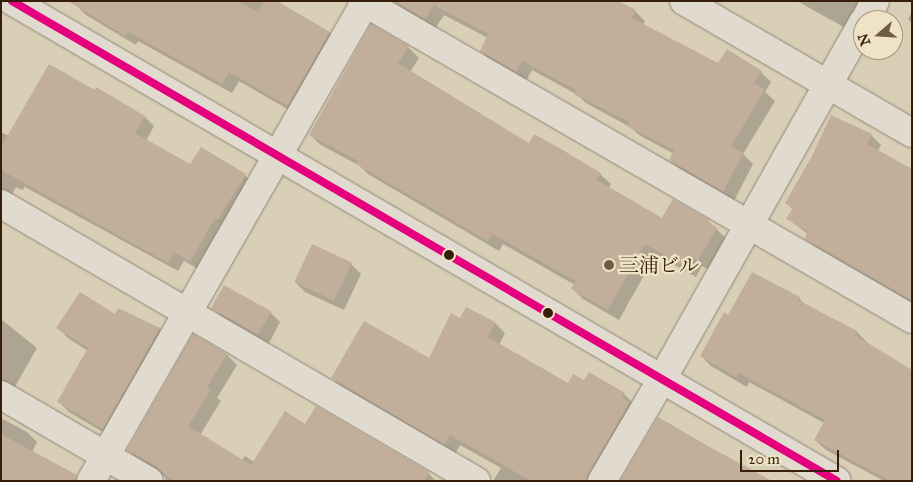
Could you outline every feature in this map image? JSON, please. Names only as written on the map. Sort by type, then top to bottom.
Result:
[{"type":"street","points":[[12,1],[837,481]]},
{"type":"street","points":[[684,1],[912,133]]},
{"type":"street","points":[[91,481],[278,156],[364,2],[912,319]]},
{"type":"street","points":[[602,481],[662,379],[853,41]]},
{"type":"street","points":[[1,204],[476,481]]},
{"type":"street","points":[[1,395],[149,481]]},
{"type":"building","points":[[68,1],[238,1],[258,12],[264,1],[277,1],[330,32],[288,106],[229,72],[222,84],[128,32],[125,36]]},
{"type":"building","points":[[394,1],[618,1],[636,10],[632,18],[718,63],[727,49],[762,71],[754,83],[765,90],[731,146],[743,153],[723,192],[669,160],[674,150],[627,126],[629,122],[574,94],[576,90],[522,61],[516,72],[480,51],[488,34],[434,5],[425,19]]},
{"type":"building","points":[[371,24],[409,46],[398,63],[529,143],[534,134],[561,149],[601,173],[597,180],[662,218],[673,199],[709,220],[708,222],[717,228],[698,260],[691,257],[685,267],[645,244],[608,310],[571,289],[576,281],[492,234],[488,241],[356,164],[358,161],[309,135]]},
{"type":"building","points":[[49,64],[95,90],[96,87],[145,116],[135,133],[190,164],[201,147],[246,174],[218,220],[215,218],[190,262],[174,252],[168,263],[1,170],[1,147]]},
{"type":"building","points":[[831,115],[872,134],[867,144],[912,169],[912,301],[804,239],[808,231],[786,219],[793,208],[785,203],[812,156]]},
{"type":"building","points":[[312,244],[352,263],[334,301],[294,282]]},
{"type":"building","points":[[752,272],[800,297],[798,300],[857,331],[855,335],[912,370],[912,481],[891,481],[814,440],[825,420],[739,373],[736,377],[700,356],[724,312],[728,315]]},
{"type":"building","points":[[224,285],[271,311],[258,335],[211,309]]},
{"type":"building","points":[[80,292],[115,314],[118,308],[160,328],[103,429],[57,402],[88,348],[56,328]]},
{"type":"building","points":[[466,307],[495,322],[488,337],[568,383],[573,374],[584,380],[589,372],[625,393],[622,397],[630,402],[586,481],[531,481],[450,435],[444,445],[331,378],[364,321],[429,358],[451,313],[460,318]]},
{"type":"building","points":[[193,334],[227,354],[207,387],[211,390],[188,426],[251,465],[285,411],[305,424],[316,406],[429,472],[424,481],[174,481],[157,467],[127,450]]},
{"type":"building","points":[[658,417],[708,446],[772,481],[620,481]]},
{"type":"building","points":[[1,434],[77,475],[75,481],[1,481]]},
{"type":"transit line","points":[[12,1],[837,481]]},
{"type":"place","name":"三浦ビル","points":[[609,265]]}]
